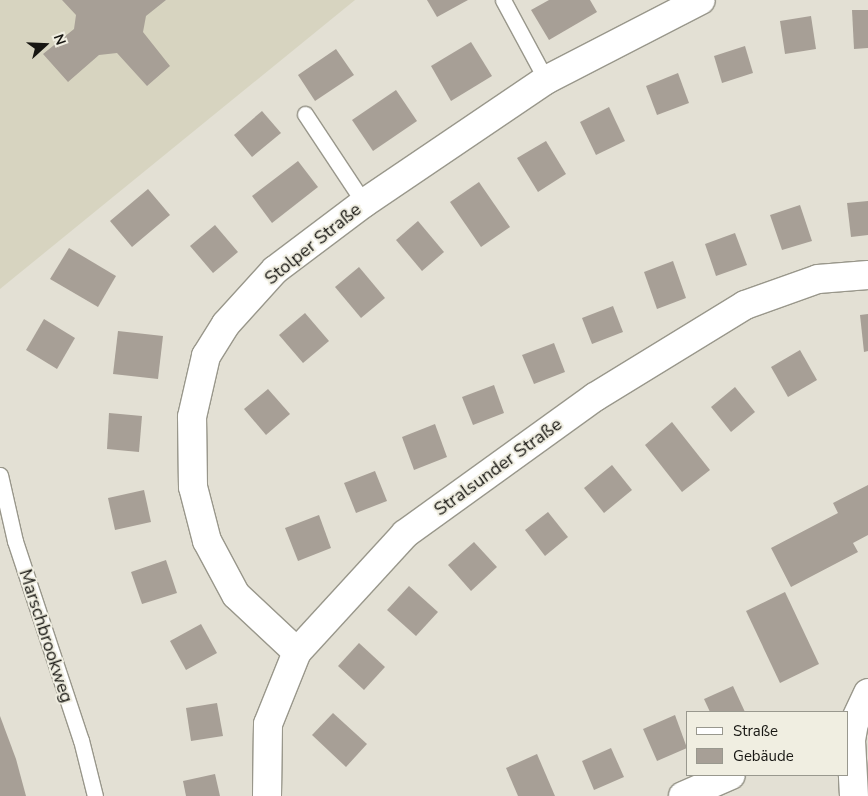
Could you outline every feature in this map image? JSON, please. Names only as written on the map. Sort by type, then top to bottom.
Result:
[{"type":"street","name":"Stolper Straße","points":[[297,652],[236,595],[207,541],[193,488],[192,417],[206,356],[226,324],[274,270],[364,203],[546,80],[701,0]]},
{"type":"street","name":"Stralsunder Straße","points":[[267,796],[268,724],[297,652],[405,534],[594,397],[745,305],[818,279],[868,275]]},
{"type":"street","points":[[854,796],[849,739],[868,693]]},
{"type":"street","points":[[683,796],[729,776]]},
{"type":"lane","points":[[503,0],[546,80]]},
{"type":"lane","points":[[305,114],[364,203]]},
{"type":"lane","name":"Marschbrookweg","points":[[0,475],[15,541],[81,740],[94,796]]},
{"type":"shaded area","points":[[0,0],[355,0],[0,289]]},
{"type":"building","points":[[62,0],[166,0],[146,16],[143,32],[170,66],[147,86],[117,53],[99,55],[68,82],[43,54],[74,29],[76,15]]},
{"type":"building","points":[[427,0],[468,0],[437,17]]},
{"type":"building","points":[[549,0],[590,0],[597,12],[549,40],[531,10]]},
{"type":"building","points":[[852,10],[868,10],[868,48],[854,49]]},
{"type":"building","points":[[811,16],[816,49],[785,54],[780,21]]},
{"type":"building","points":[[471,42],[492,76],[451,101],[431,66]]},
{"type":"building","points":[[745,46],[753,73],[722,83],[714,56]]},
{"type":"building","points":[[336,49],[354,75],[315,101],[298,75]]},
{"type":"building","points":[[678,73],[689,103],[657,115],[646,86]]},
{"type":"building","points":[[396,90],[417,121],[373,151],[352,120]]},
{"type":"building","points":[[609,107],[625,141],[596,155],[580,122]]},
{"type":"building","points":[[262,111],[281,133],[252,157],[234,135]]},
{"type":"building","points":[[546,141],[566,174],[538,192],[517,158]]},
{"type":"building","points":[[298,161],[318,187],[272,223],[252,196]]},
{"type":"building","points":[[479,182],[510,227],[481,247],[450,202]]},
{"type":"building","points":[[148,189],[170,215],[132,247],[110,221]]},
{"type":"building","points":[[868,201],[868,235],[851,237],[847,203]]},
{"type":"building","points":[[800,205],[812,241],[782,250],[770,215]]},
{"type":"building","points":[[418,221],[444,252],[422,271],[396,240]]},
{"type":"building","points":[[215,225],[238,252],[213,273],[190,246]]},
{"type":"building","points":[[735,233],[747,265],[716,276],[705,244]]},
{"type":"building","points":[[69,248],[116,276],[98,307],[50,279]]},
{"type":"building","points":[[673,261],[686,298],[657,309],[644,272]]},
{"type":"building","points":[[359,267],[385,298],[361,318],[335,287]]},
{"type":"building","points":[[613,306],[623,332],[592,344],[582,318]]},
{"type":"building","points":[[305,313],[329,341],[303,363],[279,335]]},
{"type":"building","points":[[868,314],[868,351],[864,352],[860,315]]},
{"type":"building","points":[[44,319],[75,338],[57,369],[26,350]]},
{"type":"building","points":[[118,331],[163,336],[158,379],[113,374]]},
{"type":"building","points":[[554,343],[565,372],[534,384],[522,355]]},
{"type":"building","points":[[800,350],[817,380],[788,397],[771,367]]},
{"type":"building","points":[[494,385],[504,413],[473,425],[462,397]]},
{"type":"building","points":[[735,387],[755,412],[731,432],[711,407]]},
{"type":"building","points":[[268,389],[290,414],[266,435],[244,409]]},
{"type":"building","points":[[109,413],[142,416],[139,452],[107,449]]},
{"type":"building","points":[[672,422],[710,470],[682,492],[645,445]]},
{"type":"building","points":[[435,424],[447,457],[414,470],[402,437]]},
{"type":"building","points":[[612,465],[632,490],[604,513],[584,488]]},
{"type":"building","points":[[375,471],[387,501],[356,513],[344,483]]},
{"type":"building","points":[[868,485],[868,535],[853,543],[858,552],[791,587],[771,548],[838,513],[833,503]]},
{"type":"building","points":[[144,490],[151,522],[115,530],[108,498]]},
{"type":"building","points":[[548,512],[568,537],[545,556],[525,530]]},
{"type":"building","points":[[319,515],[331,548],[298,561],[285,528]]},
{"type":"building","points":[[474,542],[497,567],[471,591],[448,565]]},
{"type":"building","points":[[166,560],[177,593],[142,604],[131,572]]},
{"type":"building","points":[[409,586],[438,612],[416,636],[387,610]]},
{"type":"building","points":[[785,592],[819,664],[780,683],[746,611]]},
{"type":"building","points":[[201,624],[217,653],[186,670],[170,641]]},
{"type":"building","points":[[359,643],[385,667],[364,690],[338,666]]},
{"type":"building","points":[[733,686],[745,711],[710,711],[704,699]]},
{"type":"building","points":[[217,703],[223,736],[191,741],[186,708]]},
{"type":"building","points":[[333,713],[367,744],[346,767],[312,735]]},
{"type":"building","points":[[675,715],[686,748],[657,761],[643,729]]},
{"type":"building","points":[[0,716],[16,759],[26,796],[0,796]]},
{"type":"building","points":[[611,748],[624,777],[594,790],[582,761]]},
{"type":"building","points":[[537,754],[555,796],[518,796],[506,768]]},
{"type":"building","points":[[215,774],[220,796],[186,796],[183,781]]}]
